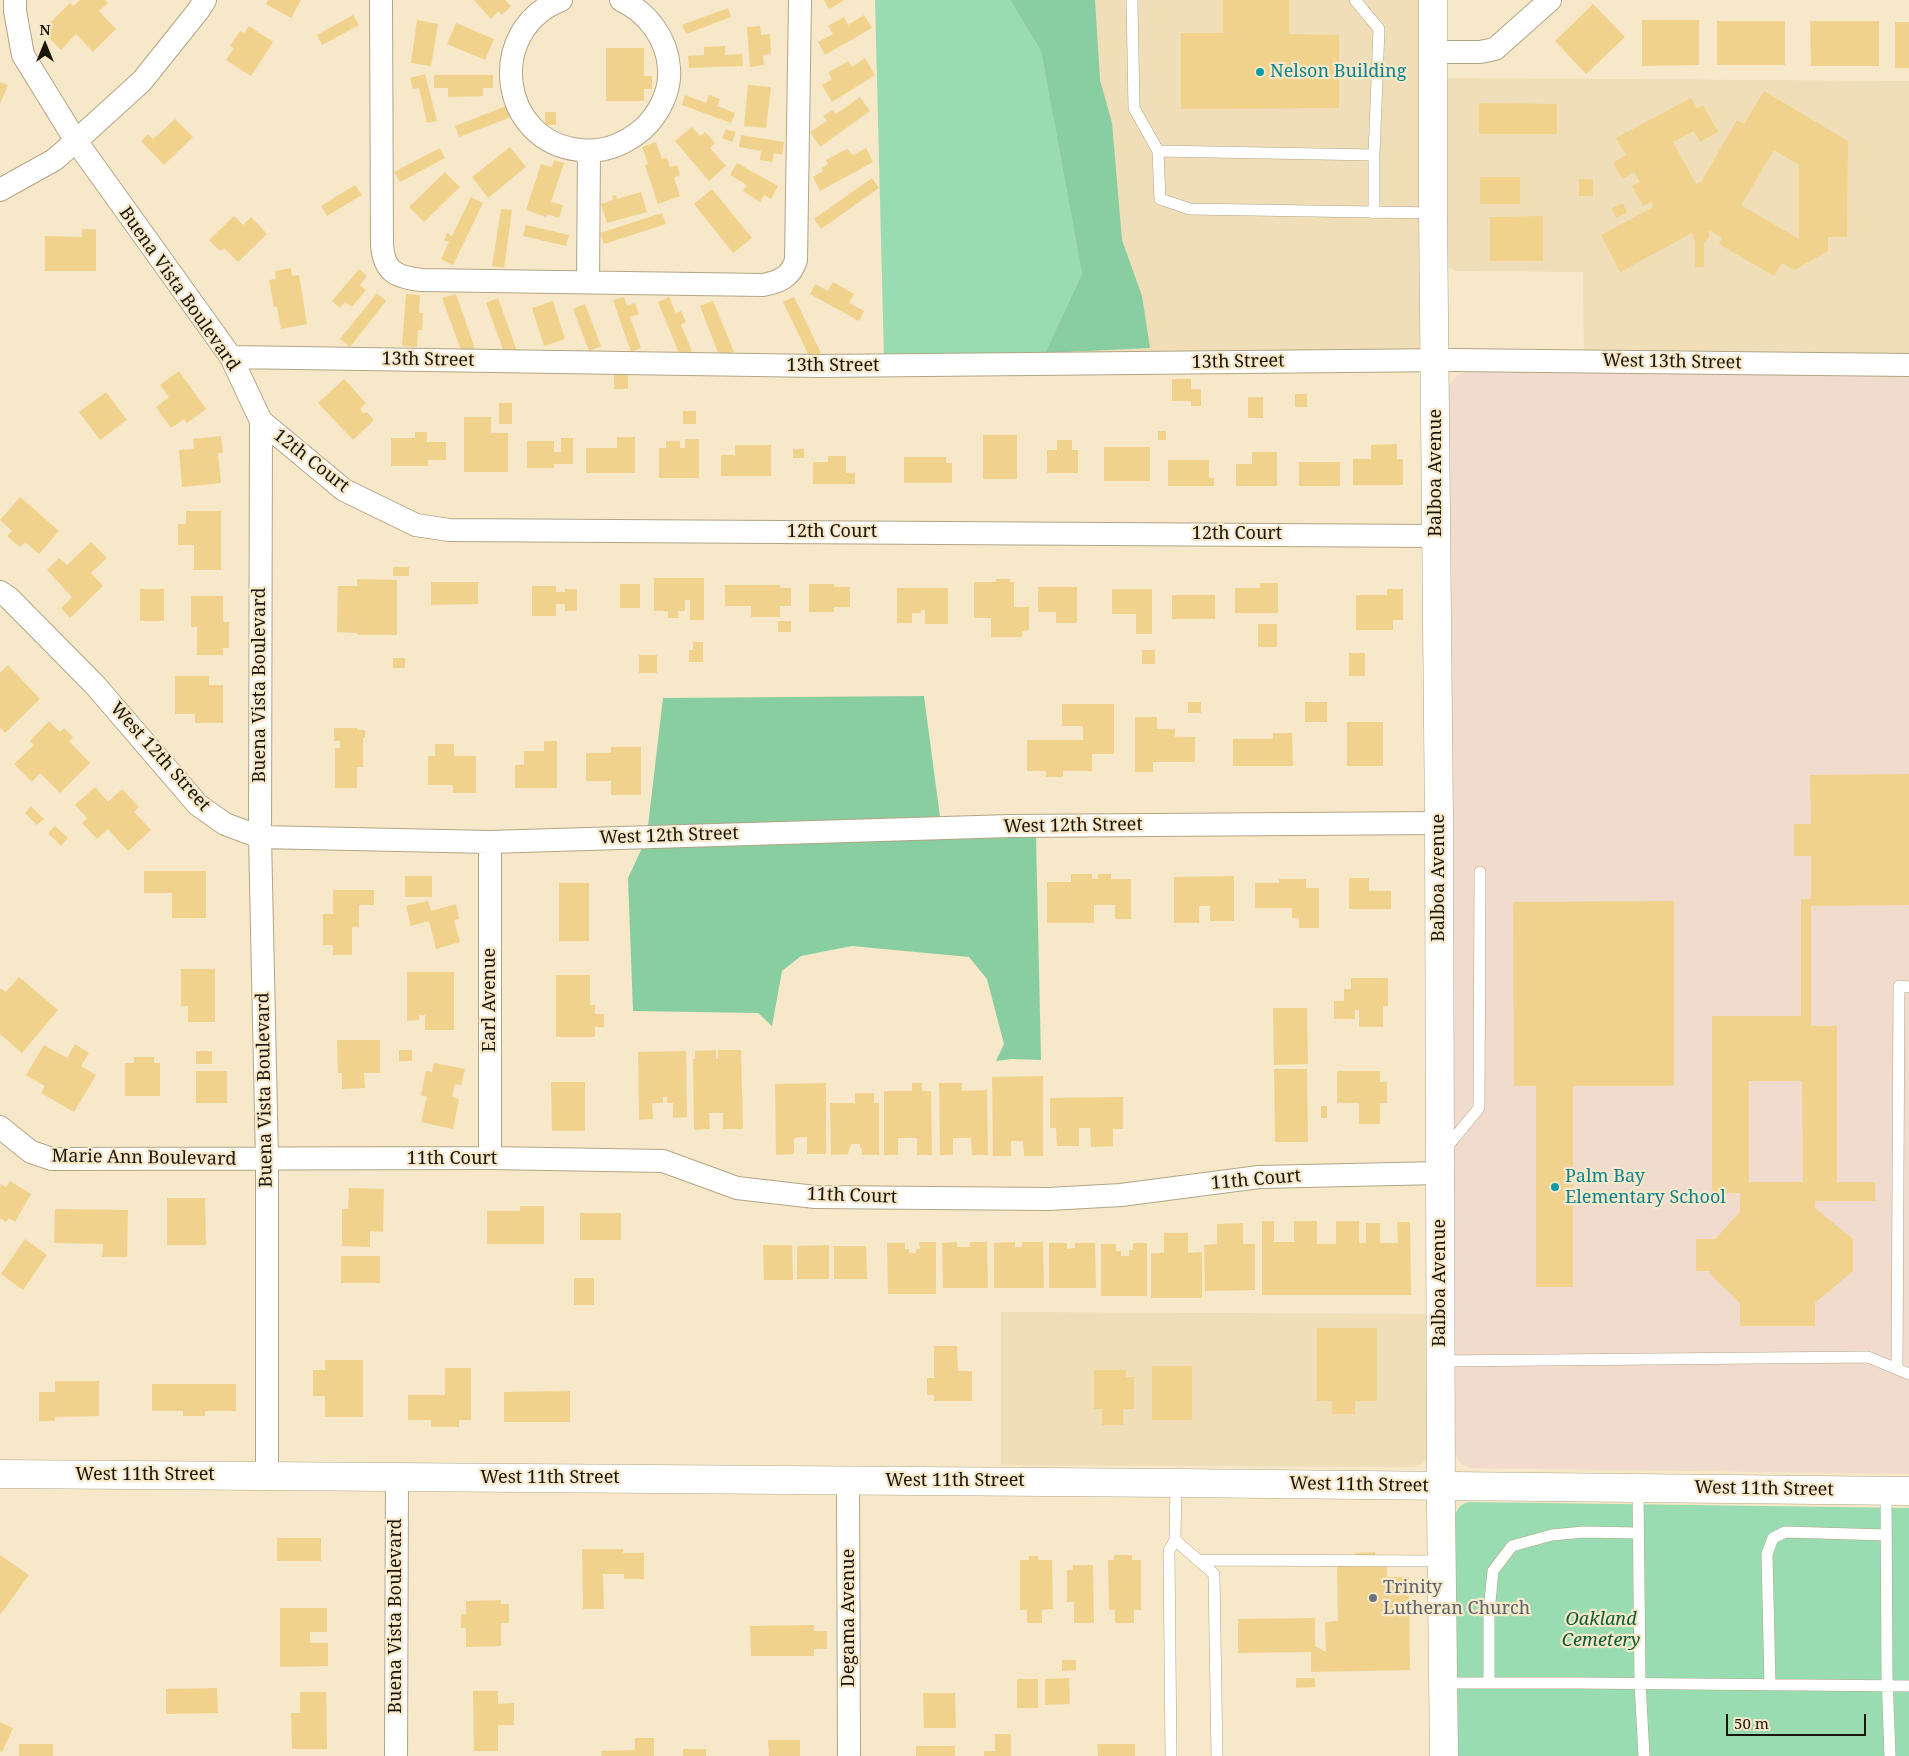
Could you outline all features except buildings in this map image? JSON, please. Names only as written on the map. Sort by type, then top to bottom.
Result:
[{"type":"main road","name":"Balboa Avenue","points":[[1433,0],[1433,214],[1436,360],[1439,823],[1441,1561],[1444,1756]]},
{"type":"main road","name":"West 11th Street","points":[[0,1474],[1638,1487],[1897,1491]]},
{"type":"street","name":"Buena Vista Boulevard","points":[[15,0],[15,11],[23,55],[76,142],[231,358],[262,421],[260,837],[267,1160],[267,1476]]},
{"type":"street","points":[[0,190],[54,160],[142,81],[198,12],[205,0]]},
{"type":"street","points":[[381,0],[381,232],[382,254],[384,262],[389,268],[402,277],[420,280],[763,284],[781,280],[789,274],[794,267],[797,252],[800,0]]},
{"type":"street","points":[[561,0],[542,10],[531,19],[517,38],[511,62],[511,85],[519,109],[534,130],[554,145],[588,151],[613,147],[639,132],[649,123],[666,95],[669,68],[667,55],[658,32],[640,12],[621,0]]},
{"type":"street","points":[[1433,52],[1480,52],[1494,49],[1550,0]]},
{"type":"street","points":[[588,151],[588,282]]},
{"type":"street","name":"13th Street","points":[[231,358],[820,366],[1436,360]]},
{"type":"street","name":"West 13th Street","points":[[1436,360],[1909,365]]},
{"type":"street","name":"12th Court","points":[[262,421],[344,490],[416,525],[449,530],[1436,536]]},
{"type":"street","name":"West 12th Street","points":[[0,592],[95,686],[198,805],[224,824],[260,837],[490,842],[1010,826],[1439,823]]},
{"type":"street","name":"Earl Avenue","points":[[490,842],[490,1158]]},
{"type":"street","name":"Marie Ann Boulevard","points":[[0,1127],[31,1152],[52,1159],[267,1160]]},
{"type":"street","name":"11th Court","points":[[267,1160],[490,1158],[663,1161],[737,1188],[815,1197],[1049,1199],[1121,1195],[1259,1177],[1440,1173]]},
{"type":"street","name":"Buena Vista Boulevard","points":[[396,1756],[397,1477]]},
{"type":"street","name":"Degama Avenue","points":[[848,1480],[850,1756]]},
{"type":"lane","points":[[1132,0],[1134,108],[1158,151],[1160,199],[1190,210],[1433,214]]},
{"type":"lane","points":[[1355,0],[1379,29],[1374,154],[1374,214]]},
{"type":"lane","points":[[1158,151],[1374,154]]},
{"type":"lane","points":[[1440,1143],[1451,1142],[1479,1108],[1480,872]]},
{"type":"lane","points":[[1896,1369],[1899,986],[1909,987]]},
{"type":"lane","points":[[1440,1361],[1868,1357],[1909,1374]]},
{"type":"lane","points":[[1171,1756],[1168,1551],[1175,1540],[1176,1483]]},
{"type":"lane","points":[[1638,1487],[1640,1684],[1644,1756]]},
{"type":"lane","points":[[1890,1756],[1886,1534],[1897,1491]]},
{"type":"lane","points":[[1489,1683],[1489,1612],[1493,1571],[1512,1546],[1552,1534],[1584,1532],[1638,1533]]},
{"type":"lane","points":[[1770,1685],[1767,1554],[1773,1538],[1785,1532],[1886,1534]]},
{"type":"lane","points":[[1175,1540],[1214,1574],[1217,1756]]},
{"type":"lane","points":[[1198,1560],[1441,1561]]},
{"type":"lane","points":[[1443,1684],[1909,1686]]},
{"type":"shaded area","points":[[881,0],[1424,0],[1422,346],[1418,349],[884,360]]},
{"type":"shaded area","points":[[1444,78],[1909,81],[1909,355],[1584,351],[1583,272],[1458,271],[1445,267]]},
{"type":"shaded area","points":[[1469,371],[1909,375],[1909,1474],[1473,1468],[1462,1465],[1457,1457],[1454,1444],[1447,389],[1456,376]]},
{"type":"shaded area","points":[[1001,1312],[1429,1314],[1427,1458],[1421,1465],[1413,1467],[1001,1465]]},
{"type":"green space","points":[[875,0],[1010,0],[1041,51],[1082,274],[1045,353],[884,360]]},
{"type":"green space","points":[[1010,0],[1095,0],[1100,80],[1112,123],[1122,240],[1142,296],[1150,348],[1045,353],[1082,274],[1041,51]]},
{"type":"green space","points":[[924,696],[940,817],[648,826],[663,698]]},
{"type":"green space","points":[[1036,836],[1041,1060],[1012,1059],[996,1061],[1004,1044],[987,979],[969,957],[852,946],[801,956],[782,971],[772,1026],[758,1013],[633,1011],[628,878],[642,848]]},
{"type":"green space","name":"Oakland Cemetery","points":[[1469,1502],[1909,1508],[1909,1756],[1457,1756],[1454,1521],[1458,1509]]},
{"type":"place","name":"Nelson Building","points":[[1260,72]]},
{"type":"place","name":"Palm Bay Elementary School","points":[[1555,1187]]},
{"type":"place","name":"Trinity Lutheran Church","points":[[1373,1598]]}]
